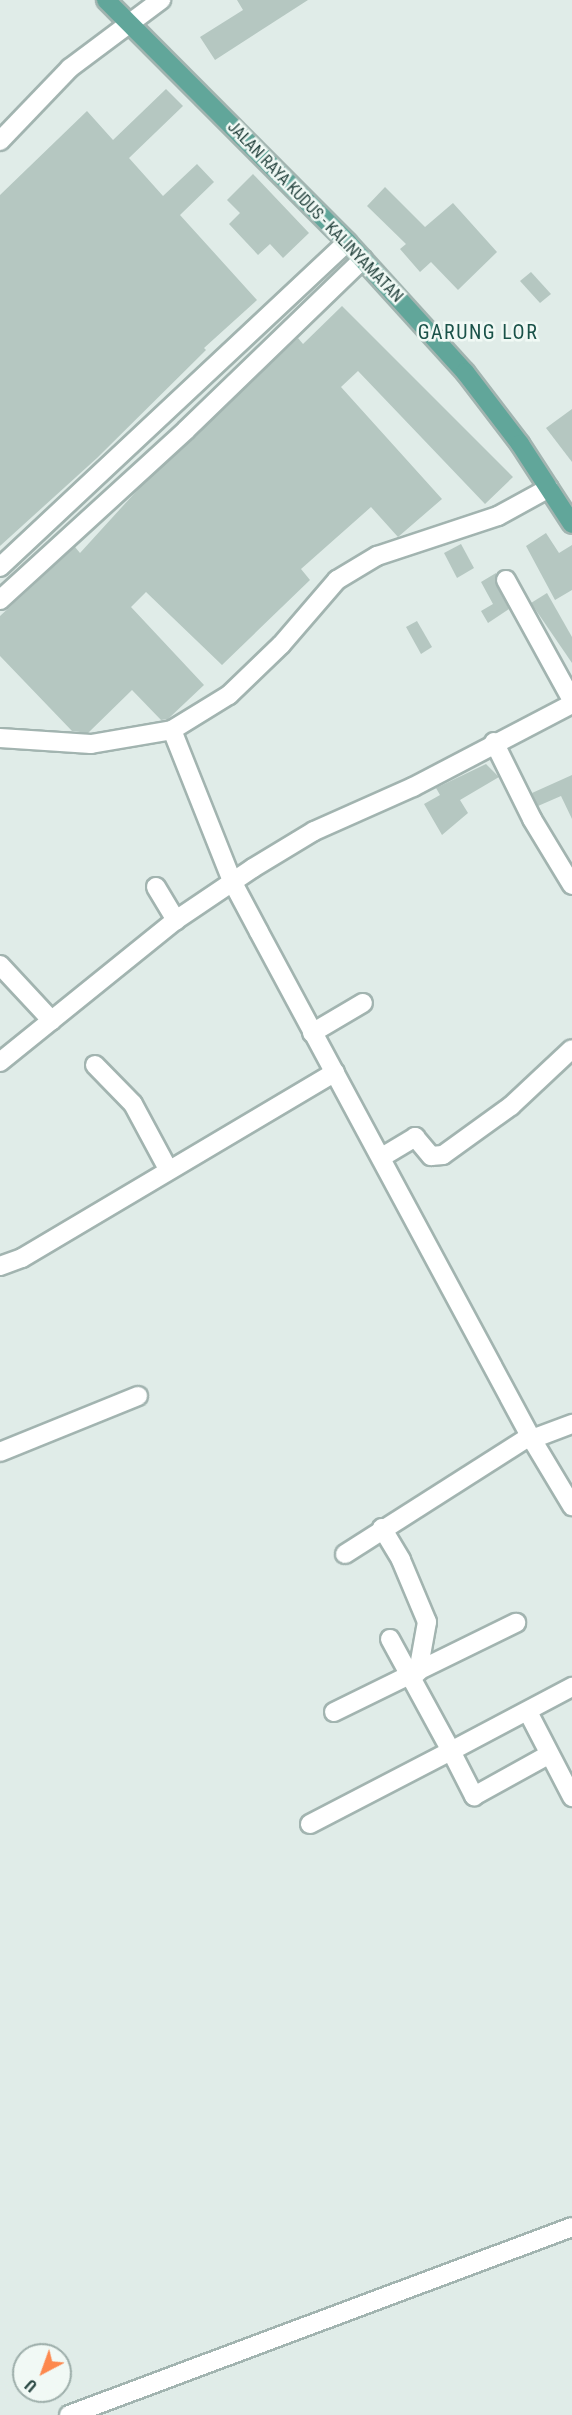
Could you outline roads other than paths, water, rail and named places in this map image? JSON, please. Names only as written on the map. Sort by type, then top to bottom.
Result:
[{"type":"main road","name":"JALAN RAYA KUDUS - KALINYAMATAN","points":[[106,0],[347,242],[465,372],[549,488],[572,524]]},
{"type":"street","points":[[0,141],[70,68],[161,0]]},
{"type":"street","points":[[0,567],[347,242]]},
{"type":"street","points":[[0,600],[186,430],[363,259]]},
{"type":"street","points":[[170,410],[186,430]]},
{"type":"street","points":[[0,738],[91,744],[172,730],[229,695],[281,645],[337,580],[377,556],[498,516],[549,488]]},
{"type":"street","points":[[58,513],[76,531]]},
{"type":"street","points":[[0,1062],[176,920],[314,831],[413,787],[572,702],[506,580]]},
{"type":"street","points":[[172,730],[233,883],[531,1438],[572,1506]]},
{"type":"street","points":[[494,742],[532,819],[572,885]]},
{"type":"street","points":[[156,887],[176,920]]},
{"type":"street","points":[[0,965],[52,1021]]},
{"type":"street","points":[[312,1033],[363,1003]]},
{"type":"street","points":[[382,1157],[415,1137],[431,1156],[443,1155],[511,1106],[572,1049]]},
{"type":"street","points":[[95,1065],[133,1104],[168,1169]]},
{"type":"street","points":[[0,1266],[22,1257],[335,1072]]},
{"type":"street","points":[[1,1450],[138,1396]]},
{"type":"street","points":[[345,1554],[382,1528],[531,1438],[572,1424]]},
{"type":"street","points":[[382,1528],[424,1612],[427,1635],[414,1675]]},
{"type":"street","points":[[334,1712],[414,1675],[516,1623]]},
{"type":"street","points":[[390,1639],[414,1675],[476,1799],[548,1755]]},
{"type":"street","points":[[310,1824],[572,1687]]},
{"type":"street","points":[[528,1712],[548,1755],[572,1797]]},
{"type":"street","points":[[69,2415],[572,2227]]},
{"type":"district","name":"GARUNG LOR","points":[[478,332]]}]
